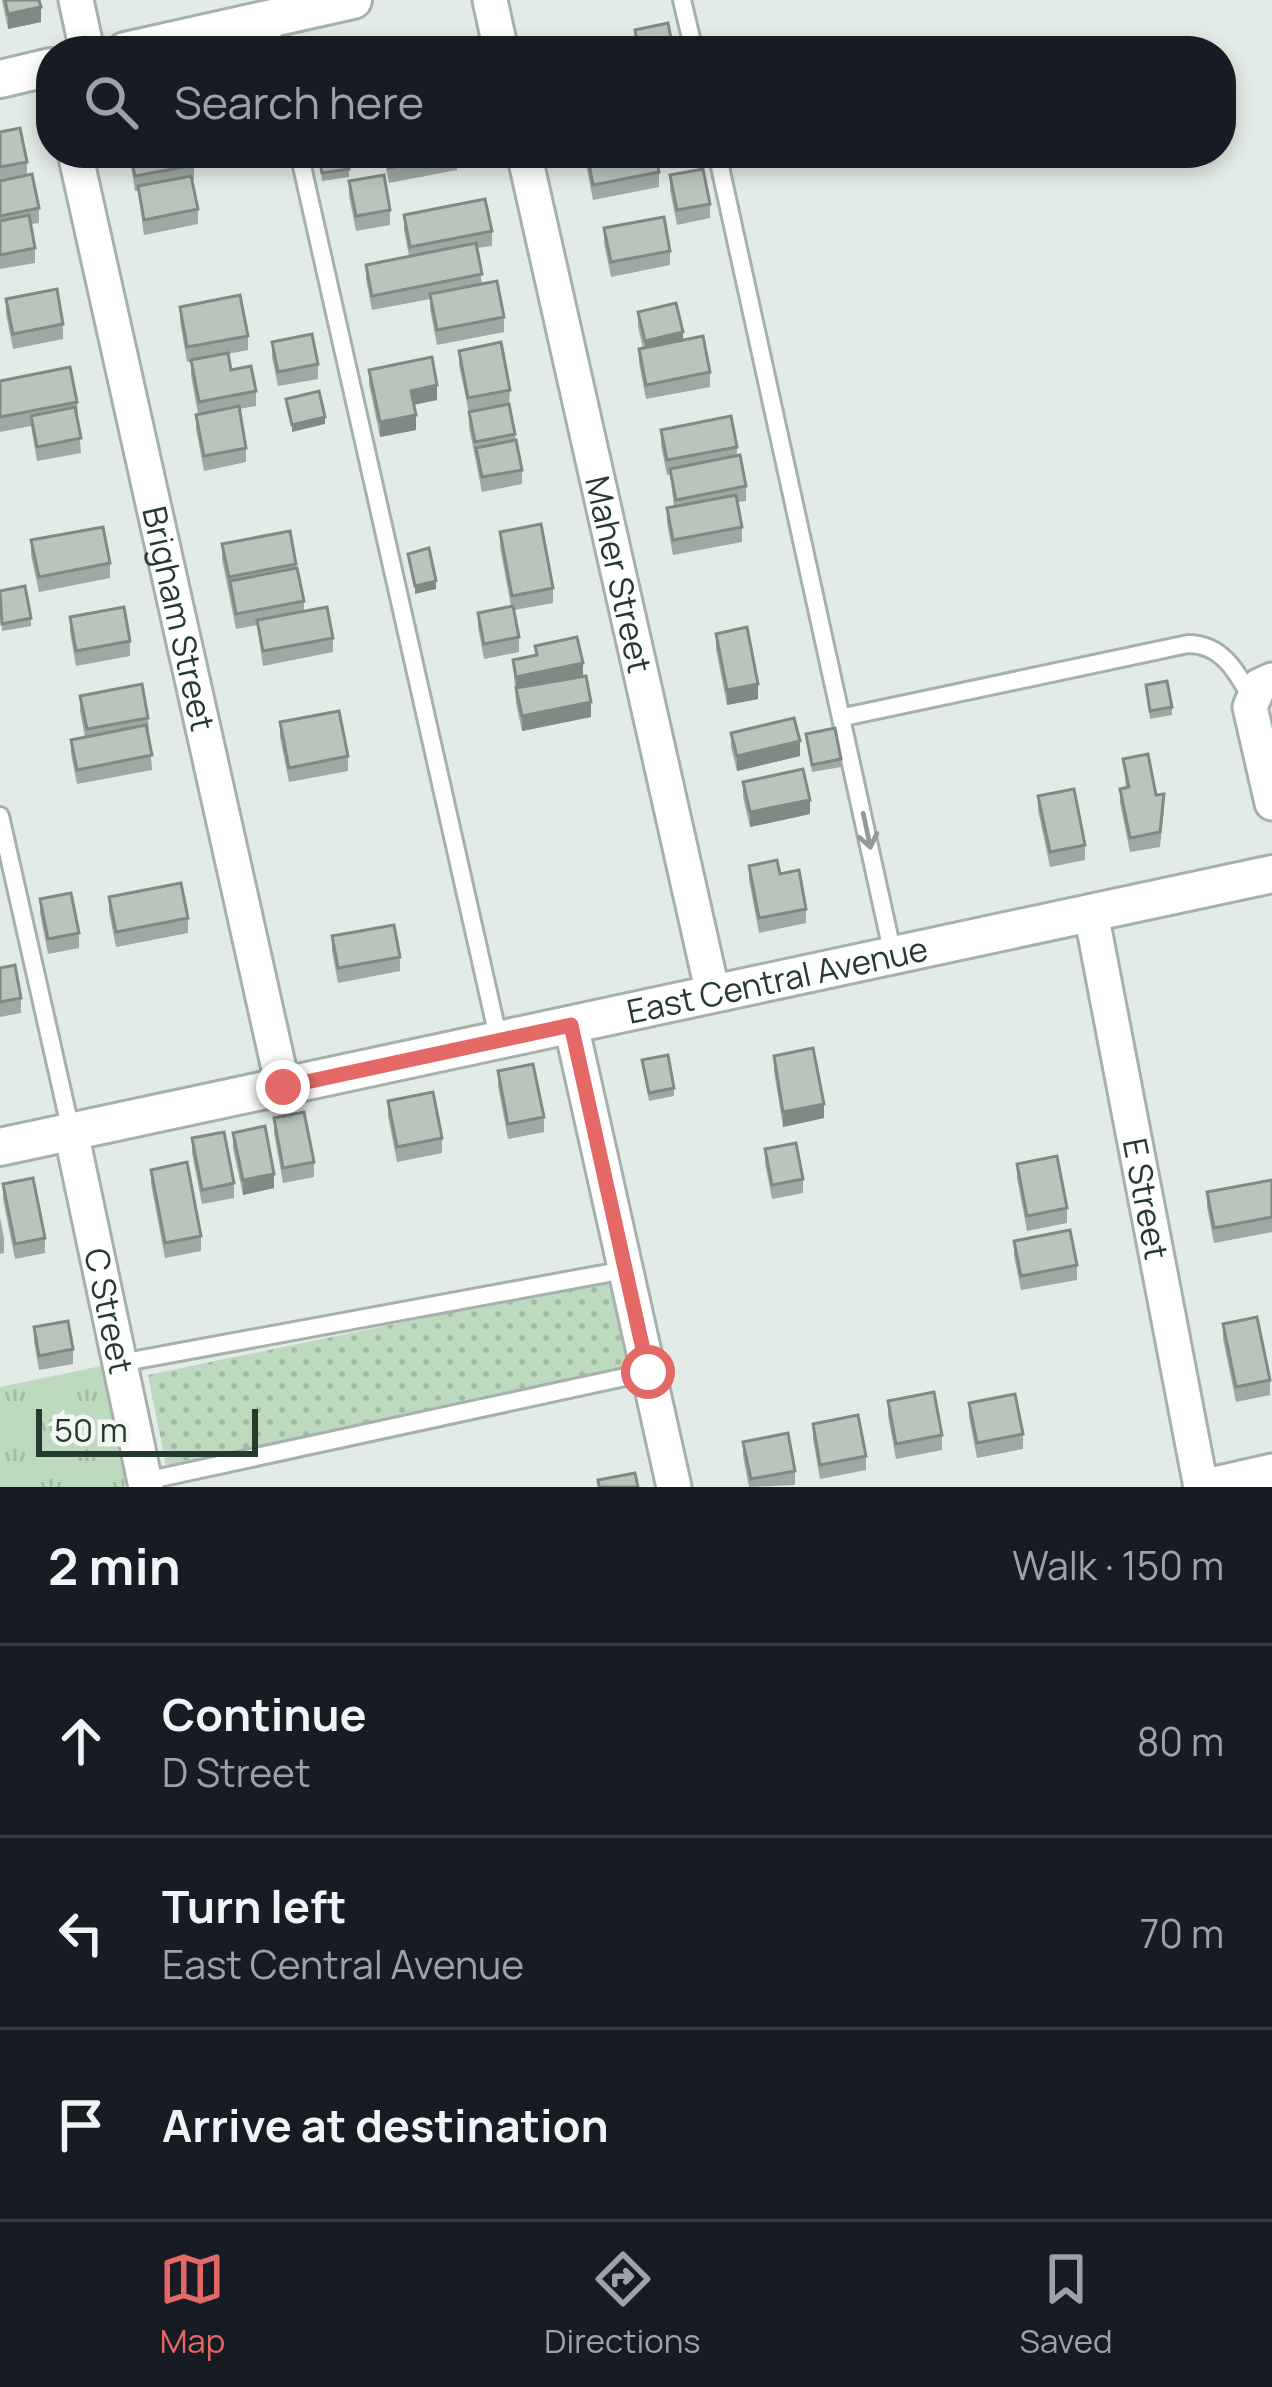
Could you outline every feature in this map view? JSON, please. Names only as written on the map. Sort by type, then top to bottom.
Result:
[{"type":"street","points":[[76,0],[84,36]]},
{"type":"street","points":[[272,35],[352,0]]},
{"type":"street","points":[[490,0],[498,36]]},
{"type":"street","points":[[0,79],[36,71]]},
{"type":"street","name":"Brigham Street","points":[[78,168],[283,1087]]},
{"type":"street","name":"Maher Street","points":[[527,168],[713,994]]},
{"type":"street","points":[[1262,690],[1272,803]]},
{"type":"street","name":"East Central Avenue","points":[[0,1148],[1272,874]]},
{"type":"street","name":"E Street","points":[[1091,914],[1201,1487]]},
{"type":"street","points":[[571,1025],[674,1487]]},
{"type":"street","name":"C Street","points":[[71,1132],[146,1484]]},
{"type":"street","points":[[1201,1487],[1272,1471]]},
{"type":"lane","points":[[682,0],[690,36]]},
{"type":"lane","points":[[302,168],[499,1041]]},
{"type":"lane","points":[[720,168],[893,956]]},
{"type":"lane","points":[[844,717],[1188,644],[1201,644],[1262,690]]},
{"type":"lane","points":[[0,816],[71,1132]]},
{"type":"lane","points":[[120,1363],[626,1270]]},
{"type":"lane","points":[[146,1484],[648,1372]]},
{"type":"green space","points":[[611,1279],[630,1369],[166,1465],[148,1375]]},
{"type":"green space","points":[[106,1365],[132,1474],[124,1487],[0,1487],[0,1387]]},
{"type":"building","points":[[5,0],[39,0],[41,7],[8,14]]},
{"type":"building","points":[[668,23],[670,36],[636,36],[635,30]]},
{"type":"building","points":[[20,128],[27,162],[0,167],[0,132]]},
{"type":"building","points":[[133,168],[178,168],[135,176]]},
{"type":"building","points":[[590,168],[658,168],[659,172],[593,185]]},
{"type":"building","points":[[703,169],[710,204],[677,210],[670,175]]},
{"type":"building","points":[[32,174],[39,208],[0,216],[0,181]]},
{"type":"building","points":[[384,175],[390,210],[356,216],[349,181]]},
{"type":"building","points":[[191,176],[198,209],[144,220],[138,186]]},
{"type":"building","points":[[485,199],[492,231],[410,247],[404,215]]},
{"type":"building","points":[[29,215],[35,248],[0,255],[0,221]]},
{"type":"building","points":[[664,217],[670,251],[611,262],[604,228]]},
{"type":"building","points":[[476,243],[482,274],[372,296],[366,265]]},
{"type":"building","points":[[497,281],[504,317],[437,330],[430,294]]},
{"type":"building","points":[[57,289],[63,324],[13,334],[6,299]]},
{"type":"building","points":[[240,295],[248,336],[187,347],[180,307]]},
{"type":"building","points":[[676,303],[683,332],[645,341],[638,312]]},
{"type":"building","points":[[312,334],[318,364],[278,372],[272,342]]},
{"type":"building","points":[[703,336],[710,372],[646,385],[639,349]]},
{"type":"building","points":[[501,342],[510,390],[468,398],[459,351]]},
{"type":"building","points":[[228,353],[231,370],[251,366],[256,391],[199,402],[191,360]]},
{"type":"building","points":[[432,357],[437,385],[411,391],[416,415],[380,422],[369,370]]},
{"type":"building","points":[[70,367],[77,402],[0,417],[0,381]]},
{"type":"building","points":[[319,391],[325,417],[292,425],[286,399]]},
{"type":"building","points":[[509,404],[515,434],[475,442],[469,412]]},
{"type":"building","points":[[239,406],[246,448],[204,456],[196,415]]},
{"type":"building","points":[[75,407],[81,438],[37,447],[31,416]]},
{"type":"building","points":[[731,416],[737,447],[667,460],[661,430]]},
{"type":"building","points":[[516,440],[522,470],[482,477],[476,448]]},
{"type":"building","points":[[740,455],[746,486],[676,500],[670,469]]},
{"type":"building","points":[[736,495],[742,527],[673,540],[667,508]]},
{"type":"building","points":[[541,524],[553,588],[512,596],[500,532]]},
{"type":"building","points":[[103,527],[110,563],[39,577],[31,540]]},
{"type":"building","points":[[290,531],[296,564],[229,577],[222,544]]},
{"type":"building","points":[[429,548],[436,581],[415,586],[408,554]]},
{"type":"building","points":[[297,568],[304,601],[236,614],[230,581]]},
{"type":"building","points":[[25,586],[31,618],[2,624],[0,591]]},
{"type":"building","points":[[513,606],[519,637],[484,644],[478,613]]},
{"type":"building","points":[[124,607],[130,641],[76,651],[70,617]]},
{"type":"building","points":[[327,607],[333,638],[263,651],[257,620]]},
{"type":"building","points":[[747,627],[758,684],[727,690],[716,634]]},
{"type":"building","points":[[577,637],[583,663],[516,677],[513,660],[537,655],[535,646]]},
{"type":"building","points":[[586,676],[591,702],[522,716],[516,688]]},
{"type":"building","points":[[1167,681],[1172,707],[1150,711],[1146,685]]},
{"type":"building","points":[[142,684],[148,718],[87,729],[80,696]]},
{"type":"building","points":[[339,711],[348,756],[289,768],[280,722]]},
{"type":"building","points":[[794,718],[800,741],[737,756],[731,733]]},
{"type":"building","points":[[146,725],[152,755],[77,770],[71,740]]},
{"type":"building","points":[[835,728],[841,759],[812,765],[806,734]]},
{"type":"building","points":[[1148,754],[1156,795],[1164,794],[1160,832],[1130,838],[1120,789],[1129,787],[1123,759]]},
{"type":"building","points":[[803,769],[810,800],[750,812],[743,782]]},
{"type":"building","points":[[1074,789],[1085,845],[1050,852],[1038,796]]},
{"type":"building","points":[[777,860],[780,874],[799,870],[806,909],[759,918],[749,866]]},
{"type":"building","points":[[181,883],[188,918],[116,932],[109,897]]},
{"type":"building","points":[[71,893],[79,933],[48,939],[40,899]]},
{"type":"building","points":[[394,925],[400,957],[338,968],[332,936]]},
{"type":"building","points":[[15,965],[21,998],[0,1002],[0,968]]},
{"type":"building","points":[[813,1048],[824,1104],[783,1112],[774,1056]]},
{"type":"building","points":[[668,1055],[674,1088],[649,1093],[642,1060]]},
{"type":"building","points":[[533,1064],[544,1117],[508,1124],[498,1071]]},
{"type":"building","points":[[433,1092],[442,1138],[397,1147],[388,1101]]},
{"type":"building","points":[[304,1112],[314,1162],[283,1168],[274,1118]]},
{"type":"building","points":[[265,1126],[274,1174],[243,1180],[233,1133]]},
{"type":"building","points":[[224,1132],[234,1183],[202,1190],[192,1138]]},
{"type":"building","points":[[796,1143],[803,1179],[772,1185],[765,1149]]},
{"type":"building","points":[[1057,1156],[1067,1208],[1027,1216],[1017,1164]]},
{"type":"building","points":[[187,1162],[201,1236],[165,1243],[151,1170]]},
{"type":"building","points":[[33,1178],[45,1238],[15,1244],[3,1184]]},
{"type":"building","points":[[1272,1180],[1272,1217],[1214,1228],[1207,1192]]},
{"type":"building","points":[[1070,1230],[1077,1265],[1021,1276],[1014,1241]]},
{"type":"building","points":[[1257,1317],[1270,1380],[1236,1387],[1223,1324]]},
{"type":"building","points":[[68,1321],[73,1349],[39,1356],[34,1327]]},
{"type":"building","points":[[934,1392],[942,1435],[896,1444],[888,1401]]},
{"type":"building","points":[[1015,1394],[1023,1434],[977,1443],[969,1403]]},
{"type":"building","points":[[858,1415],[866,1456],[820,1465],[813,1424]]},
{"type":"building","points":[[788,1433],[795,1471],[751,1479],[743,1442]]},
{"type":"building","points":[[635,1473],[638,1487],[599,1487],[598,1480]]},
{"type":"route","points":[[283,1087],[571,1025],[648,1372]]}]
